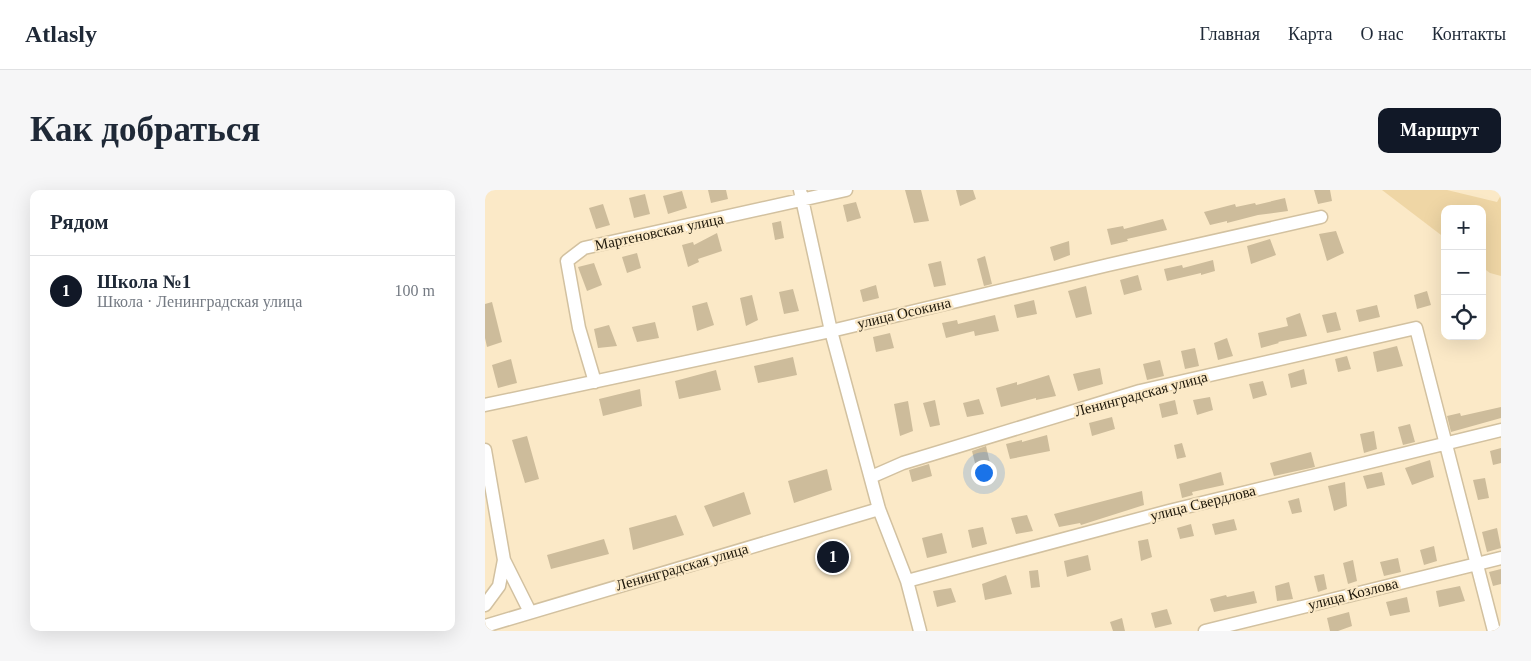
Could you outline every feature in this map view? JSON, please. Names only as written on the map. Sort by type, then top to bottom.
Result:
[{"type":"street","name":"Мартеновская улица","points":[[595,382],[579,328],[567,261],[584,248],[801,195],[846,190]]},
{"type":"street","points":[[801,195],[831,331],[879,510],[907,581],[920,631]]},
{"type":"street","name":"улица Осокина","points":[[485,405],[831,331],[1108,265],[1321,218]]},
{"type":"street","name":"Ленинградская улица","points":[[871,477],[903,463],[1140,391],[1416,328],[1445,444]]},
{"type":"street","name":"улица Свердлова","points":[[907,581],[1169,511],[1501,430]]},
{"type":"street","points":[[1445,444],[1494,631]]},
{"type":"street","points":[[485,450],[504,560],[530,612]]},
{"type":"street","name":"Ленинградская улица","points":[[485,626],[879,510]]},
{"type":"street","name":"улица Козлова","points":[[1205,631],[1501,558]]},
{"type":"street","points":[[485,605],[499,586],[504,560]]},
{"type":"shaded area","points":[[1382,190],[1447,190],[1497,202],[1501,195],[1501,276],[1486,270],[1486,205],[1441,205],[1441,235]]},
{"type":"building","points":[[708,190],[726,190],[728,199],[711,203]]},
{"type":"building","points":[[905,190],[921,190],[929,221],[914,223]]},
{"type":"building","points":[[956,190],[973,190],[976,199],[960,206]]},
{"type":"building","points":[[1314,190],[1330,190],[1332,201],[1318,204]]},
{"type":"building","points":[[682,191],[687,208],[668,214],[663,196]]},
{"type":"building","points":[[645,194],[650,214],[634,218],[629,198]]},
{"type":"building","points":[[1285,198],[1288,211],[1258,215],[1227,223],[1227,221],[1210,225],[1204,212],[1235,204],[1236,207],[1255,203],[1256,205]]},
{"type":"building","points":[[856,202],[861,218],[847,222],[843,205]]},
{"type":"building","points":[[603,204],[610,225],[596,229],[589,208]]},
{"type":"building","points":[[1163,219],[1167,230],[1127,239],[1128,241],[1111,245],[1107,229],[1123,226],[1124,229]]},
{"type":"building","points":[[781,221],[784,238],[775,240],[772,223]]},
{"type":"building","points":[[1336,231],[1344,253],[1327,261],[1319,234]]},
{"type":"building","points":[[717,233],[722,251],[698,259],[699,262],[688,267],[682,245],[693,242],[694,245]]},
{"type":"building","points":[[1270,239],[1276,255],[1251,264],[1247,246]]},
{"type":"building","points":[[1069,241],[1070,255],[1054,261],[1050,247]]},
{"type":"building","points":[[637,253],[641,268],[627,273],[622,257]]},
{"type":"building","points":[[985,256],[992,284],[984,286],[977,259]]},
{"type":"building","points":[[1213,260],[1215,271],[1167,281],[1164,269],[1182,265],[1183,268]]},
{"type":"building","points":[[941,261],[946,285],[934,287],[928,264]]},
{"type":"building","points":[[594,263],[602,285],[587,291],[578,267]]},
{"type":"building","points":[[1138,275],[1142,290],[1124,295],[1120,280]]},
{"type":"building","points":[[876,285],[879,298],[863,302],[860,290]]},
{"type":"building","points":[[1086,286],[1092,314],[1076,318],[1068,291]]},
{"type":"building","points":[[793,289],[799,311],[784,314],[779,292]]},
{"type":"building","points":[[1427,291],[1431,305],[1417,309],[1414,295]]},
{"type":"building","points":[[752,295],[758,320],[746,326],[740,298]]},
{"type":"building","points":[[1034,300],[1037,314],[1017,318],[1014,305]]},
{"type":"building","points":[[492,302],[502,342],[487,347],[485,338],[485,304]]},
{"type":"building","points":[[707,302],[714,325],[697,331],[692,306]]},
{"type":"building","points":[[1377,305],[1380,317],[1359,322],[1356,310]]},
{"type":"building","points":[[1336,312],[1341,330],[1327,333],[1322,315]]},
{"type":"building","points":[[1300,313],[1307,336],[1278,342],[1261,348],[1258,333],[1288,326],[1286,318]]},
{"type":"building","points":[[995,315],[999,331],[975,336],[974,331],[946,338],[942,323],[957,320],[958,324]]},
{"type":"building","points":[[655,322],[659,338],[637,342],[632,327]]},
{"type":"building","points":[[609,325],[617,346],[598,348],[594,329]]},
{"type":"building","points":[[890,333],[894,348],[876,352],[873,337]]},
{"type":"building","points":[[1227,338],[1233,356],[1218,360],[1214,343]]},
{"type":"building","points":[[1397,346],[1403,366],[1377,372],[1373,352]]},
{"type":"building","points":[[1195,348],[1199,366],[1185,369],[1181,351]]},
{"type":"building","points":[[1347,356],[1351,369],[1338,372],[1335,359]]},
{"type":"building","points":[[793,357],[797,375],[758,383],[754,366]]},
{"type":"building","points":[[511,359],[517,383],[498,388],[492,365]]},
{"type":"building","points":[[1160,360],[1164,376],[1147,380],[1143,364]]},
{"type":"building","points":[[1100,368],[1103,384],[1078,391],[1073,374]]},
{"type":"building","points":[[1304,369],[1307,384],[1291,388],[1288,374]]},
{"type":"building","points":[[716,370],[721,390],[679,399],[675,381]]},
{"type":"building","points":[[1049,375],[1056,396],[1036,400],[1036,398],[1001,407],[996,388],[1017,382],[1017,385]]},
{"type":"building","points":[[1263,381],[1267,395],[1253,399],[1249,384]]},
{"type":"building","points":[[640,389],[642,406],[603,416],[599,399]]},
{"type":"building","points":[[1210,397],[1213,410],[1197,415],[1193,400]]},
{"type":"building","points":[[979,399],[984,414],[967,417],[963,403]]},
{"type":"building","points":[[935,400],[940,425],[930,427],[923,403]]},
{"type":"building","points":[[1175,400],[1178,414],[1162,418],[1159,404]]},
{"type":"building","points":[[908,401],[913,431],[900,436],[894,404]]},
{"type":"building","points":[[1501,407],[1501,418],[1451,432],[1447,416],[1460,413],[1461,416]]},
{"type":"building","points":[[1112,417],[1115,429],[1092,436],[1089,423]]},
{"type":"building","points":[[1410,424],[1415,442],[1403,445],[1398,427]]},
{"type":"building","points":[[1374,431],[1377,449],[1364,453],[1360,434]]},
{"type":"building","points":[[1047,435],[1050,451],[1010,459],[1006,444]]},
{"type":"building","points":[[527,436],[539,479],[525,483],[512,440]]},
{"type":"building","points":[[1182,443],[1186,457],[1177,459],[1174,445]]},
{"type":"building","points":[[986,446],[990,463],[976,467],[972,451]]},
{"type":"building","points":[[1501,448],[1501,463],[1493,465],[1490,451]]},
{"type":"building","points":[[1311,452],[1315,467],[1274,476],[1270,463]]},
{"type":"building","points":[[1430,460],[1434,477],[1412,485],[1405,468]]},
{"type":"building","points":[[929,464],[932,476],[912,482],[909,470]]},
{"type":"building","points":[[827,469],[832,490],[794,503],[788,481]]},
{"type":"building","points":[[1221,472],[1224,485],[1192,492],[1193,495],[1182,498],[1179,484]]},
{"type":"building","points":[[1382,472],[1385,485],[1367,489],[1363,476]]},
{"type":"building","points":[[1485,478],[1489,498],[1478,500],[1473,480]]},
{"type":"building","points":[[1345,482],[1347,506],[1334,511],[1328,486]]},
{"type":"building","points":[[1142,491],[1144,505],[1081,525],[1080,523],[1059,527],[1054,514]]},
{"type":"building","points":[[744,492],[751,514],[713,527],[704,506]]},
{"type":"building","points":[[1299,498],[1302,512],[1292,514],[1288,501]]},
{"type":"building","points":[[676,515],[684,535],[633,550],[629,528]]},
{"type":"building","points":[[1027,515],[1033,531],[1016,534],[1011,518]]},
{"type":"building","points":[[1234,519],[1237,530],[1215,535],[1212,524]]},
{"type":"building","points":[[1191,524],[1194,536],[1180,539],[1177,528]]},
{"type":"building","points":[[983,527],[987,544],[972,548],[968,530]]},
{"type":"building","points":[[1497,528],[1501,548],[1487,552],[1482,532]]},
{"type":"building","points":[[942,533],[947,553],[927,558],[922,538]]},
{"type":"building","points":[[604,539],[609,554],[551,569],[547,555]]},
{"type":"building","points":[[1148,539],[1152,557],[1141,561],[1138,541]]},
{"type":"building","points":[[1434,546],[1437,561],[1424,565],[1420,550]]},
{"type":"building","points":[[1088,555],[1091,570],[1067,577],[1064,561]]},
{"type":"building","points":[[1398,558],[1401,572],[1384,576],[1380,562]]},
{"type":"building","points":[[1353,560],[1357,581],[1348,584],[1343,563]]},
{"type":"building","points":[[1501,569],[1501,584],[1493,586],[1489,572]]},
{"type":"building","points":[[1038,570],[1040,587],[1031,588],[1029,571]]},
{"type":"building","points":[[1324,574],[1327,589],[1318,592],[1314,576]]},
{"type":"building","points":[[1006,575],[1012,594],[985,600],[982,584]]},
{"type":"building","points":[[1289,582],[1293,599],[1277,601],[1275,586]]},
{"type":"building","points":[[1460,586],[1465,601],[1439,607],[1436,591]]},
{"type":"building","points":[[951,588],[956,602],[937,607],[933,591]]},
{"type":"building","points":[[1254,591],[1257,603],[1214,612],[1210,599]]},
{"type":"building","points":[[1407,597],[1410,612],[1390,616],[1386,602]]},
{"type":"building","points":[[1167,609],[1172,624],[1155,628],[1151,613]]},
{"type":"building","points":[[1349,612],[1352,626],[1338,631],[1330,631],[1327,618]]},
{"type":"building","points":[[1122,618],[1125,631],[1113,631],[1110,622]]},
{"type":"place","name":"Школа №1","points":[[833,557]]}]
